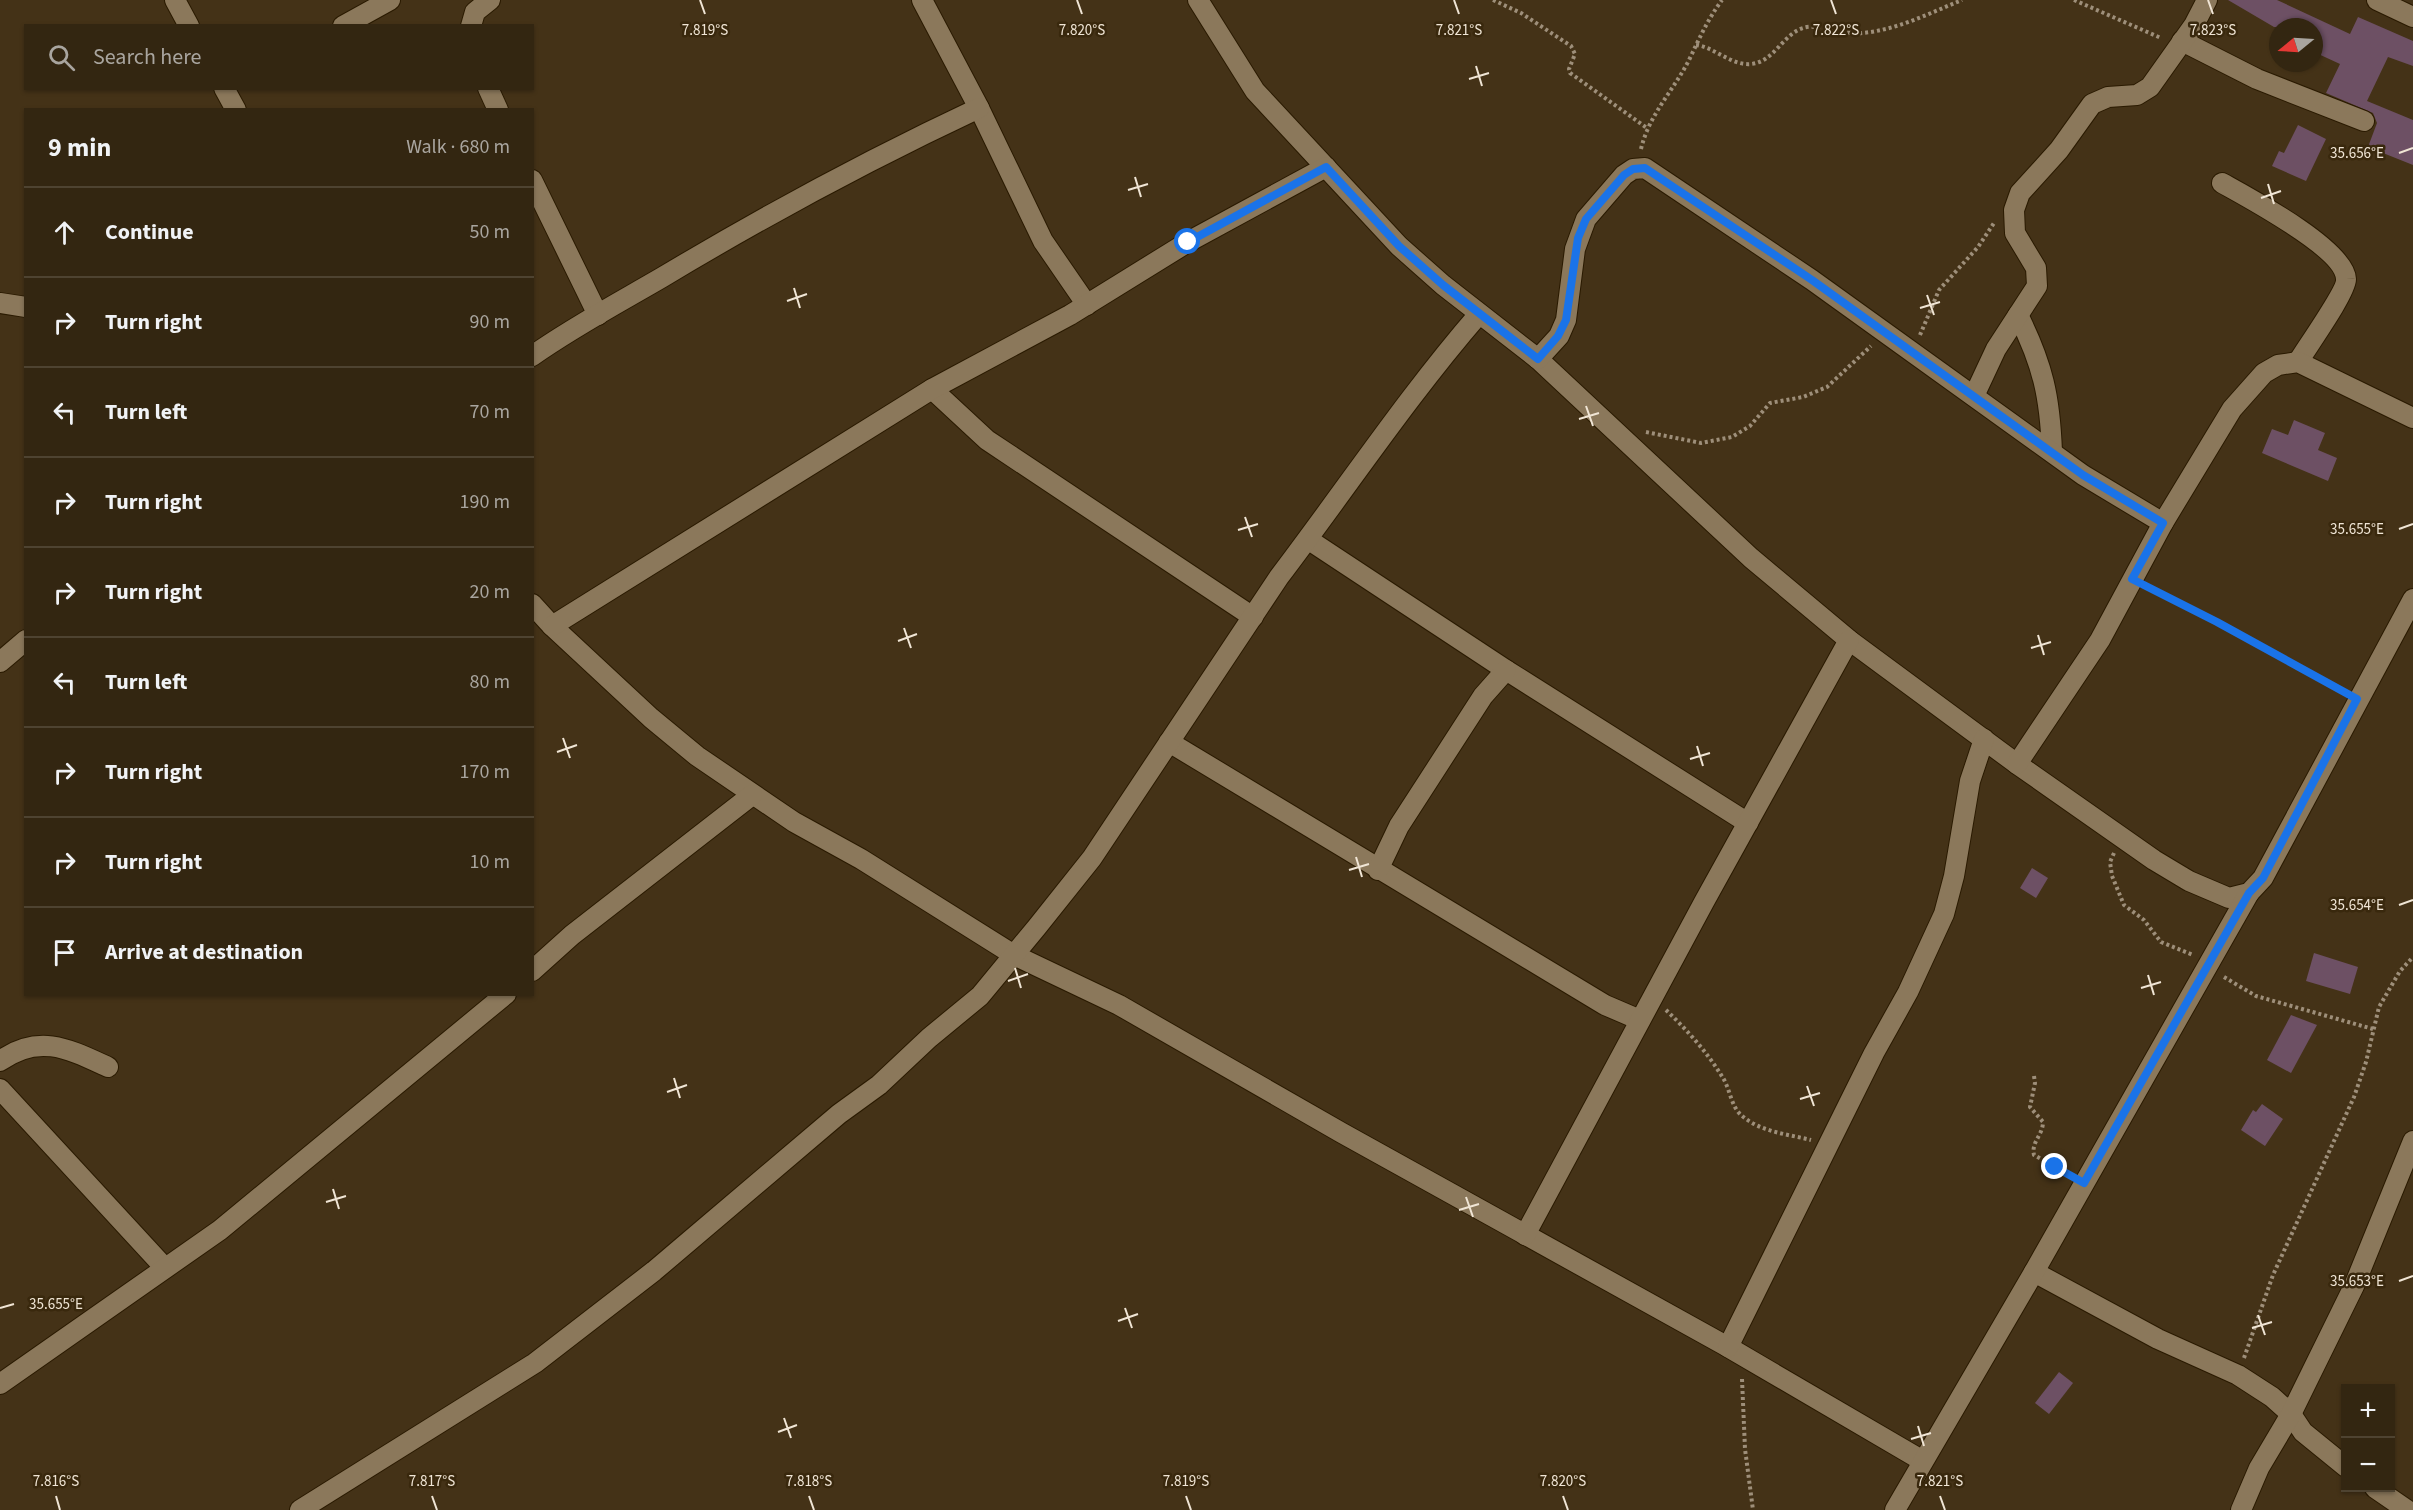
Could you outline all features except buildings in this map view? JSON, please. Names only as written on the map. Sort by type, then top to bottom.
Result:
[{"type":"street","points":[[174,0],[188,24]]},
{"type":"street","points":[[347,24],[390,0]]},
{"type":"street","points":[[922,0],[979,108],[1043,241],[1087,305]]},
{"type":"street","points":[[1198,0],[1255,91],[1399,246],[1479,314],[1538,359],[1751,558],[1849,640],[2017,764],[2154,860],[2212,892],[2229,898],[2249,893]]},
{"type":"street","points":[[1974,396],[1996,349],[2034,292],[2039,279],[2036,268],[2015,233],[2016,201],[2020,193],[2059,150],[2085,110],[2092,104],[2108,97],[2133,96],[2144,92],[2181,44],[2207,0]]},
{"type":"street","points":[[2377,0],[2413,16]]},
{"type":"street","points":[[472,24],[475,12],[482,1]]},
{"type":"street","points":[[2181,44],[2257,79],[2364,121]]},
{"type":"street","points":[[225,90],[235,108]]},
{"type":"street","points":[[489,90],[497,108]]},
{"type":"street","points":[[534,355],[565,333],[755,222],[869,159],[979,108]]},
{"type":"street","points":[[552,626],[932,389],[1087,305],[1188,242],[1326,167]]},
{"type":"street","points":[[1538,359],[1558,336],[1566,320],[1578,238],[1586,219],[1624,175],[1639,167],[1645,168],[1670,183],[1892,338],[2083,475],[2163,523]]},
{"type":"street","points":[[2222,183],[2276,212],[2339,261],[2346,275],[2347,281],[2338,298],[2298,362]]},
{"type":"street","points":[[534,184],[598,315]]},
{"type":"street","points":[[0,303],[24,307]]},
{"type":"street","points":[[300,1510],[535,1363],[589,1323],[838,1114],[879,1085],[929,1038],[980,996],[1092,858],[1279,576],[1309,540],[1396,419],[1479,314]]},
{"type":"street","points":[[2018,315],[2046,384],[2052,452]]},
{"type":"street","points":[[2017,764],[2100,640],[2163,523],[2232,409],[2259,377],[2278,365],[2298,362],[2413,418]]},
{"type":"street","points":[[932,389],[987,440],[1253,617]]},
{"type":"street","points":[[1309,540],[1506,670],[1748,823]]},
{"type":"street","points":[[1894,1510],[2034,1272],[2249,893],[2263,878],[2357,699],[2413,599]]},
{"type":"street","points":[[534,606],[552,626],[651,718],[752,795],[794,822],[861,859],[1014,955],[1119,1005],[1525,1235],[1732,1349],[1923,1461]]},
{"type":"street","points":[[1525,1235],[1640,1020],[1849,640]]},
{"type":"street","points":[[0,662],[24,642]]},
{"type":"street","points":[[1378,870],[1399,826],[1483,696],[1506,670]]},
{"type":"street","points":[[1732,1349],[1884,1032],[1908,992],[1944,914],[1954,876],[1970,781],[1984,739]]},
{"type":"street","points":[[1169,742],[1605,1005],[1640,1020]]},
{"type":"street","points":[[534,969],[572,935],[752,795]]},
{"type":"street","points":[[0,1384],[263,1197],[504,996]]},
{"type":"street","points":[[0,1061],[32,1045],[56,1046],[108,1067]]},
{"type":"street","points":[[0,1089],[165,1268]]},
{"type":"street","points":[[2241,1510],[2259,1468],[2291,1414],[2354,1286],[2413,1141]]},
{"type":"street","points":[[2034,1272],[2158,1339],[2238,1375],[2272,1397],[2291,1414],[2303,1432],[2341,1463]]},
{"type":"street","points":[[2381,1492],[2407,1510]]},
{"type":"path","points":[[1493,0],[1521,13],[1571,46],[1575,54],[1569,69],[1570,73],[1647,129]]},
{"type":"path","points":[[1639,167],[1647,129],[1696,45],[1709,17],[1722,0]]},
{"type":"path","points":[[1696,45],[1707,46],[1741,63],[1754,64],[1767,58],[1792,34],[1803,27],[1815,27],[1845,34],[1874,31],[1902,24],[1962,0]]},
{"type":"path","points":[[2074,0],[2181,44]]},
{"type":"path","points":[[1615,432],[1660,434],[1701,442],[1732,437],[1750,426],[1770,403],[1803,397],[1827,387],[1892,338],[1921,334],[1939,290],[1978,247],[1999,215],[2016,201]]},
{"type":"path","points":[[2132,579],[2217,622],[2357,699]]},
{"type":"path","points":[[2124,839],[2110,862],[2112,876],[2124,905],[2144,920],[2161,942],[2209,965],[2256,996],[2373,1029]]},
{"type":"path","points":[[2238,1375],[2273,1275],[2354,1097],[2366,1062],[2379,1007],[2389,988],[2413,957]]},
{"type":"path","points":[[1652,998],[1677,1021],[1711,1060],[1729,1089],[1736,1110],[1743,1116],[1757,1126],[1829,1145]]},
{"type":"path","points":[[2034,1076],[2035,1083],[2030,1107],[2043,1122],[2043,1127],[2033,1146],[2034,1155],[2084,1183]]},
{"type":"path","points":[[1732,1349],[1743,1383],[1745,1449],[1753,1510]]},
{"type":"route","points":[[1188,242],[1326,167],[1399,246],[1443,285],[1538,359],[1558,336],[1566,320],[1571,299],[1575,249],[1586,219],[1602,197],[1624,175],[1633,169],[1645,168],[1812,280],[2083,475],[2163,523],[2132,579],[2217,622],[2357,699],[2263,878],[2249,893],[2084,1183],[2055,1167]]}]
